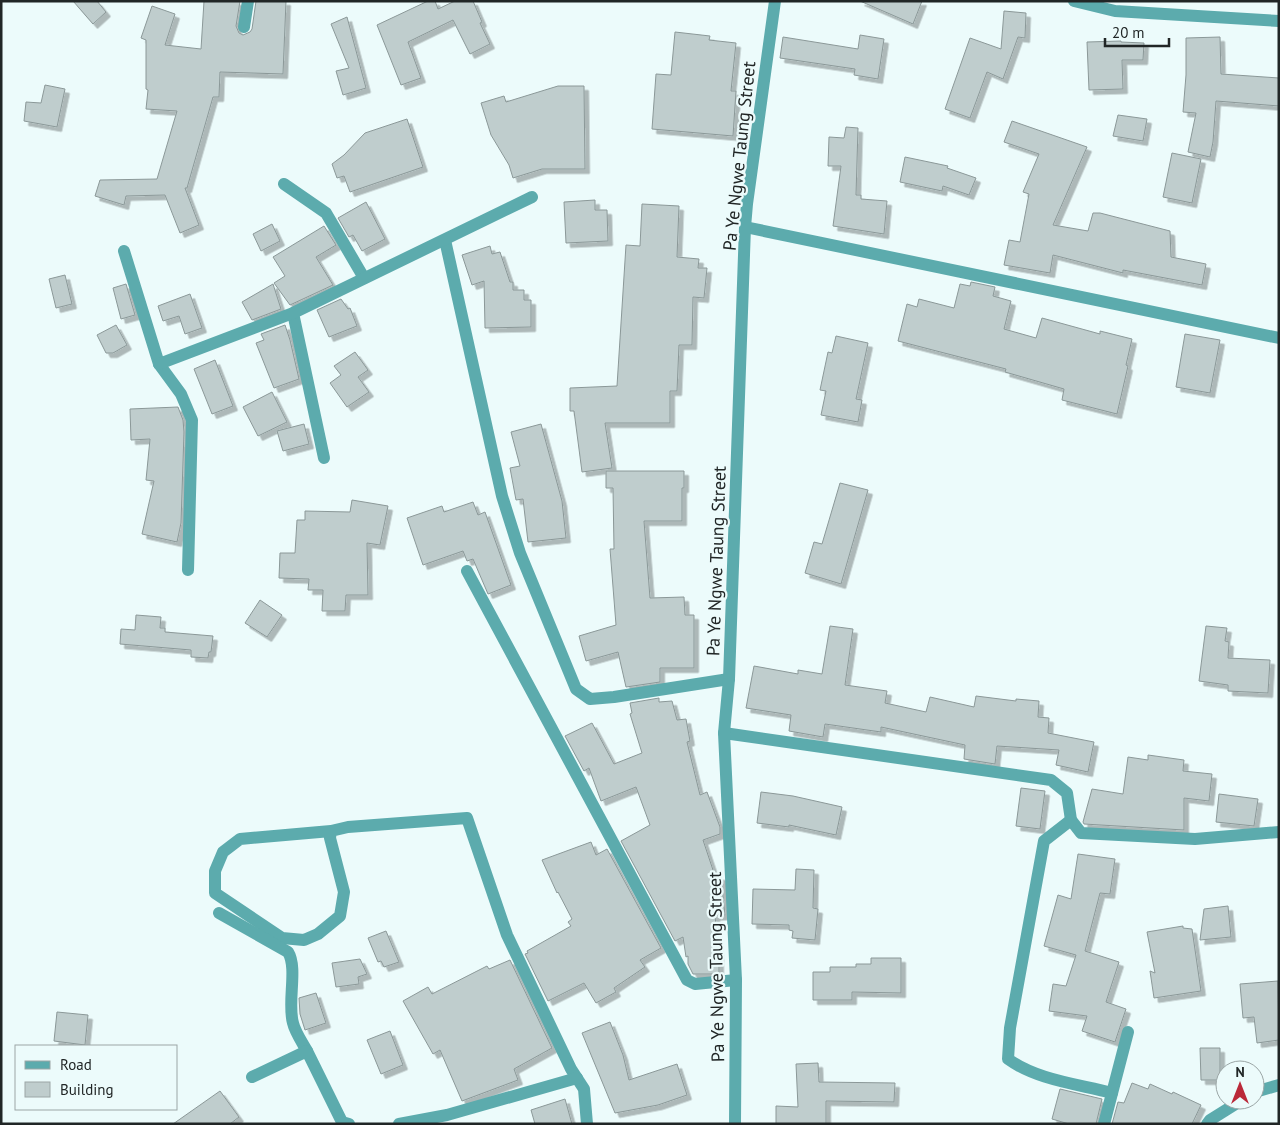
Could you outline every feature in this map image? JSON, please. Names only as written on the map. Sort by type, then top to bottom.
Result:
[{"type":"street","points":[[244,27],[248,1]]},
{"type":"street","name":"Pa Ye Ngwe Taung Street","points":[[736,1124],[736,980],[724,733],[730,679],[747,204],[775,1]]},
{"type":"street","points":[[1074,1],[1114,11],[1279,21]]},
{"type":"street","points":[[284,184],[326,213],[364,278]]},
{"type":"street","points":[[159,364],[293,313],[532,197]]},
{"type":"street","points":[[746,227],[1279,338]]},
{"type":"street","points":[[445,240],[502,496],[520,553],[576,689],[590,699],[730,679]]},
{"type":"street","points":[[124,251],[159,364],[181,394],[192,420],[188,570]]},
{"type":"street","points":[[293,313],[324,458]]},
{"type":"street","points":[[467,571],[687,980],[695,984],[736,980]]},
{"type":"street","points":[[724,733],[1051,780],[1067,792],[1071,820],[1081,833],[1195,839],[1279,832]]},
{"type":"street","points":[[331,831],[330,838],[344,892],[340,916],[318,934],[304,940],[282,938],[215,893],[215,871],[222,852],[240,839],[331,831],[348,827],[467,818],[507,935],[571,1069],[584,1089],[587,1124]]},
{"type":"street","points":[[1071,820],[1044,841],[1010,1028],[1008,1059],[1022,1070],[1052,1079],[1112,1092]]},
{"type":"street","points":[[219,913],[288,952],[292,958],[293,1022],[342,1122],[349,1124]]},
{"type":"street","points":[[1104,1124],[1128,1032]]},
{"type":"street","points":[[252,1077],[307,1051]]},
{"type":"street","points":[[399,1124],[447,1115],[577,1078]]},
{"type":"street","points":[[1265,1089],[1279,1085]]},
{"type":"street","points":[[1207,1124],[1226,1110]]},
{"type":"building","points":[[73,1],[97,1],[106,12],[93,24]]},
{"type":"building","points":[[204,1],[240,1],[236,26],[239,33],[243,35],[252,29],[256,1],[286,1],[283,74],[220,72],[219,97],[213,97],[187,188],[185,188],[199,225],[180,233],[165,195],[126,196],[124,205],[95,196],[100,180],[157,179],[177,111],[146,109],[148,90],[146,89],[146,40],[141,38],[152,6],[175,14],[165,45],[201,49]]},
{"type":"building","points":[[428,1],[435,1],[438,9],[455,1],[473,1],[482,22],[480,23],[490,44],[470,54],[453,20],[408,42],[421,78],[401,85],[377,25]]},
{"type":"building","points":[[860,1],[922,1],[913,24]]},
{"type":"building","points":[[1004,11],[1026,13],[1025,38],[1018,37],[1003,79],[987,72],[970,118],[945,109],[970,38],[1001,49]]},
{"type":"building","points":[[347,17],[366,88],[343,95],[336,71],[349,68],[331,24]]},
{"type":"building","points":[[675,32],[710,36],[709,40],[736,43],[731,91],[736,91],[733,136],[652,129],[656,74],[671,75]]},
{"type":"building","points":[[860,35],[884,39],[878,79],[854,75],[855,69],[780,58],[783,37],[858,49]]},
{"type":"building","points":[[1220,37],[1221,74],[1279,78],[1279,106],[1216,101],[1210,157],[1188,152],[1196,113],[1183,112],[1186,38]]},
{"type":"building","points":[[1121,41],[1144,43],[1143,60],[1122,60],[1123,89],[1089,90],[1087,42]]},
{"type":"building","points":[[45,85],[65,89],[57,127],[24,121],[26,102],[41,103]]},
{"type":"building","points":[[558,86],[584,86],[585,169],[542,169],[513,178],[509,165],[491,135],[481,103],[504,96],[506,102]]},
{"type":"building","points":[[1118,115],[1147,119],[1143,141],[1113,136]]},
{"type":"building","points":[[407,119],[423,167],[350,192],[344,176],[337,178],[332,164],[344,155],[365,133]]},
{"type":"building","points":[[1012,121],[1087,147],[1053,225],[1088,231],[1093,213],[1100,213],[1170,231],[1171,257],[1206,264],[1202,285],[1123,270],[1123,273],[1053,255],[1050,273],[1004,265],[1009,240],[1020,242],[1029,194],[1023,192],[1039,154],[1004,142]]},
{"type":"building","points":[[846,127],[858,128],[856,195],[861,195],[861,199],[887,201],[884,234],[833,226],[841,166],[828,166],[829,137],[844,138]]},
{"type":"building","points":[[1172,153],[1201,159],[1192,203],[1163,197]]},
{"type":"building","points":[[905,157],[948,166],[947,168],[976,178],[969,195],[943,186],[942,191],[900,182]]},
{"type":"building","points":[[595,200],[595,210],[607,210],[608,241],[566,243],[564,202]]},
{"type":"building","points":[[366,202],[385,239],[362,251],[353,235],[349,237],[338,218]]},
{"type":"building","points":[[642,204],[679,206],[677,257],[699,259],[698,268],[707,268],[704,298],[693,297],[692,345],[679,345],[677,391],[670,391],[670,423],[605,423],[612,468],[582,472],[574,411],[570,411],[570,388],[617,386],[626,245],[640,246]]},
{"type":"building","points":[[272,224],[280,241],[261,251],[253,234]]},
{"type":"building","points":[[324,226],[336,245],[316,257],[333,285],[290,305],[274,283],[285,276],[273,257]]},
{"type":"building","points":[[490,246],[492,254],[500,252],[510,282],[513,282],[513,290],[524,290],[524,300],[531,300],[531,327],[485,328],[484,281],[472,285],[462,255]]},
{"type":"building","points":[[65,275],[72,304],[56,308],[49,279]]},
{"type":"building","points":[[971,282],[995,287],[993,296],[1011,301],[1004,329],[1036,338],[1042,318],[1100,334],[1100,331],[1132,339],[1117,414],[1062,400],[1064,389],[1005,372],[1006,369],[898,341],[907,304],[917,307],[919,299],[954,308],[960,284],[970,286]]},
{"type":"building","points":[[126,284],[135,315],[121,319],[113,288]]},
{"type":"building","points":[[273,284],[281,309],[252,320],[242,302]]},
{"type":"building","points":[[190,294],[202,328],[185,334],[179,316],[163,321],[158,306]]},
{"type":"building","points":[[341,299],[348,309],[350,308],[357,326],[329,337],[317,310]]},
{"type":"building","points":[[116,325],[127,345],[113,353],[106,353],[97,335]]},
{"type":"building","points":[[285,325],[299,379],[274,388],[256,343],[264,340],[261,334]]},
{"type":"building","points":[[1185,334],[1220,340],[1210,393],[1176,387]]},
{"type":"building","points":[[836,336],[868,343],[856,399],[862,400],[858,422],[821,415],[826,391],[820,390],[828,352],[832,353]]},
{"type":"building","points":[[355,352],[368,370],[358,377],[369,392],[347,407],[330,383],[341,375],[334,366]]},
{"type":"building","points":[[215,360],[233,406],[212,414],[194,369]]},
{"type":"building","points":[[272,392],[287,422],[258,436],[243,407]]},
{"type":"building","points":[[178,407],[183,420],[184,432],[181,523],[177,542],[142,534],[154,481],[146,480],[150,439],[131,440],[130,409]]},
{"type":"building","points":[[304,424],[309,444],[283,451],[277,431]]},
{"type":"building","points":[[541,424],[562,501],[566,538],[528,542],[523,499],[516,500],[510,468],[520,466],[511,432]]},
{"type":"building","points":[[606,471],[684,471],[682,521],[644,521],[650,598],[684,597],[685,615],[694,615],[694,668],[660,668],[660,682],[626,687],[618,652],[586,661],[579,636],[616,625],[610,549],[614,549],[613,488],[606,488]]},
{"type":"building","points":[[840,483],[868,490],[841,584],[805,573],[814,542],[822,544]]},
{"type":"building","points":[[352,500],[388,506],[380,545],[367,543],[368,595],[346,595],[345,611],[322,611],[323,590],[308,590],[309,579],[279,578],[280,553],[295,553],[297,520],[305,520],[305,511],[350,512]]},
{"type":"building","points":[[473,502],[478,515],[485,512],[511,585],[488,594],[473,559],[467,561],[463,551],[423,565],[407,518],[442,506],[444,512]]},
{"type":"building","points":[[260,600],[282,615],[267,637],[245,623]]},
{"type":"building","points":[[136,615],[161,617],[160,628],[165,628],[165,632],[213,636],[211,652],[209,652],[208,658],[191,657],[191,650],[120,644],[121,629],[135,630]]},
{"type":"building","points":[[830,626],[853,629],[845,685],[887,691],[885,703],[926,712],[930,697],[974,707],[976,696],[1016,701],[1016,699],[1039,701],[1038,717],[1049,718],[1048,733],[1094,742],[1088,772],[1056,765],[1059,750],[997,746],[995,764],[964,759],[965,745],[881,727],[881,732],[825,724],[823,737],[789,731],[791,715],[746,708],[754,666],[798,674],[798,670],[822,674]]},
{"type":"building","points":[[1206,626],[1227,628],[1225,641],[1229,642],[1228,658],[1270,660],[1268,693],[1228,691],[1228,685],[1199,681]]},
{"type":"building","points":[[659,698],[659,702],[672,701],[677,720],[686,719],[690,741],[687,742],[700,795],[707,792],[720,827],[720,834],[703,840],[715,876],[721,876],[725,915],[715,916],[719,952],[719,974],[693,974],[688,964],[688,956],[686,957],[683,937],[675,941],[621,841],[650,825],[636,787],[601,801],[589,768],[584,771],[565,736],[592,723],[614,764],[642,753],[630,714],[632,713],[630,703]]},
{"type":"building","points":[[1148,755],[1184,760],[1183,771],[1212,774],[1209,801],[1184,798],[1184,830],[1084,824],[1092,789],[1123,794],[1128,757],[1148,760]]},
{"type":"building","points":[[1021,788],[1045,791],[1040,829],[1016,826]]},
{"type":"building","points":[[761,792],[793,796],[842,807],[836,835],[789,825],[789,827],[757,823]]},
{"type":"building","points":[[1219,794],[1258,799],[1254,826],[1216,822]]},
{"type":"building","points":[[591,842],[596,855],[607,849],[661,948],[640,960],[645,967],[614,988],[616,992],[596,1003],[584,983],[548,1001],[525,954],[528,953],[527,951],[571,926],[568,922],[572,919],[557,893],[542,860]]},
{"type":"building","points":[[1078,854],[1115,859],[1110,894],[1100,893],[1085,951],[1119,962],[1106,1002],[1126,1009],[1115,1042],[1082,1031],[1087,1016],[1049,1011],[1053,984],[1066,986],[1076,955],[1044,946],[1058,895],[1071,899]]},
{"type":"building","points":[[796,869],[814,870],[813,908],[818,909],[815,940],[792,938],[793,931],[789,930],[789,925],[752,924],[753,889],[795,890]]},
{"type":"building","points":[[1228,906],[1231,937],[1200,940],[1204,909]]},
{"type":"building","points":[[1183,926],[1183,928],[1192,929],[1201,991],[1154,998],[1150,971],[1155,973],[1147,932]]},
{"type":"building","points":[[386,931],[399,962],[384,967],[381,961],[378,962],[368,938]]},
{"type":"building","points":[[871,958],[901,958],[901,993],[852,992],[852,1000],[813,1000],[813,972],[830,972],[830,967],[856,967],[856,964],[871,964]]},
{"type":"building","points":[[360,959],[367,974],[358,977],[359,984],[336,987],[332,963]]},
{"type":"building","points":[[510,960],[552,1048],[514,1069],[518,1080],[462,1101],[440,1050],[433,1054],[403,1001],[428,987],[432,994],[487,966],[489,969]]},
{"type":"building","points":[[1278,981],[1279,1040],[1257,1043],[1254,1017],[1243,1018],[1240,984]]},
{"type":"building","points":[[316,993],[326,1023],[305,1030],[300,1014],[299,998]]},
{"type":"building","points":[[57,1012],[88,1015],[85,1045],[54,1041]]},
{"type":"building","points":[[610,1022],[623,1055],[629,1080],[677,1064],[687,1095],[658,1105],[615,1113],[582,1033]]},
{"type":"building","points":[[390,1031],[403,1065],[381,1074],[367,1040]]},
{"type":"building","points":[[1200,1048],[1220,1048],[1220,1060],[1215,1060],[1215,1080],[1201,1080]]},
{"type":"building","points":[[818,1063],[819,1082],[895,1083],[894,1102],[826,1101],[826,1124],[776,1124],[776,1106],[798,1107],[796,1064]]},
{"type":"building","points":[[1132,1083],[1148,1089],[1150,1084],[1201,1105],[1192,1124],[1112,1124],[1118,1102],[1124,1103]]},
{"type":"building","points":[[1060,1089],[1102,1099],[1096,1124],[1069,1124],[1052,1119]]},
{"type":"building","points":[[220,1091],[239,1117],[230,1124],[173,1124]]},
{"type":"building","points":[[565,1099],[572,1124],[535,1124],[531,1110]]}]
